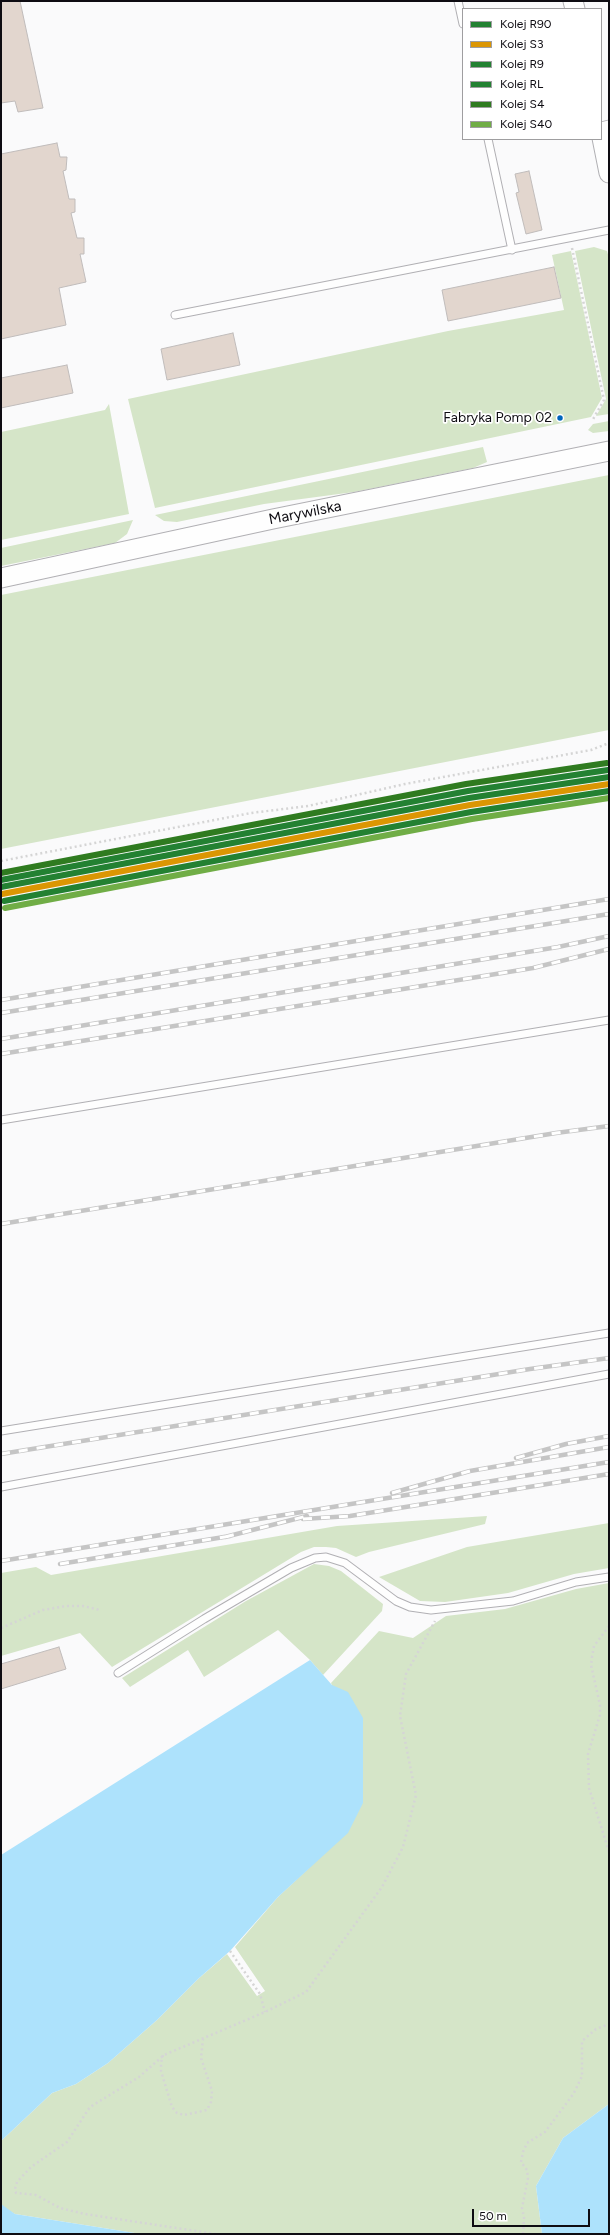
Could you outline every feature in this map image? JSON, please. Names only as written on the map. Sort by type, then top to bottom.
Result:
[{"type":"main road","points":[[602,139],[609,173]]},
{"type":"main road","name":"Marywilska","points":[[1,578],[273,519],[609,452]]},
{"type":"lane","points":[[458,1],[462,19]]},
{"type":"lane","points":[[488,140],[512,250]]},
{"type":"lane","points":[[175,315],[609,230]]},
{"type":"lane","points":[[1,1120],[609,1020]]},
{"type":"lane","points":[[1,1431],[609,1333]]},
{"type":"lane","points":[[1,1487],[609,1374]]},
{"type":"lane","points":[[118,1673],[284,1572],[315,1558],[326,1557],[346,1563],[396,1601],[422,1610],[441,1610],[513,1601],[576,1582],[609,1577]]},
{"type":"path","points":[[570,238],[604,400],[592,421]]},
{"type":"path","points":[[1,861],[251,813],[308,806],[405,784],[584,752],[609,743]]},
{"type":"path","points":[[1,1628],[43,1610],[66,1606],[83,1606],[100,1610]]},
{"type":"path","points":[[216,2234],[85,2214],[48,2203],[36,2195],[16,2193],[14,2189],[17,2182],[31,2167],[67,2142],[90,2107],[139,2077],[164,2055],[265,2012],[306,1992],[382,1887],[403,1847],[416,1795],[400,1716],[406,1674],[441,1610]]},
{"type":"path","points":[[609,1626],[594,1646],[592,1657],[591,1665],[600,1706],[600,1715],[588,1754],[588,1788],[609,1852]]},
{"type":"path","points":[[230,1951],[260,1994],[265,2012]]},
{"type":"path","points":[[523,2234],[524,2218],[522,2208],[528,2178],[527,2170],[521,2162],[523,2152],[527,2143],[545,2132],[574,2093],[582,2076],[582,2041],[596,2028],[609,2024]]},
{"type":"path","points":[[164,2055],[161,2063],[161,2072],[172,2107],[177,2113],[184,2115],[207,2110],[211,2102],[212,2091],[201,2058],[203,2038]]},
{"type":"green space","points":[[594,247],[607,251],[609,258],[609,414],[596,416],[606,399],[575,251]]},
{"type":"green space","points":[[571,251],[602,398],[591,417],[155,508],[128,399],[448,331],[564,310],[552,255]]},
{"type":"green space","points":[[109,404],[129,514],[1,540],[1,432],[105,410]]},
{"type":"green space","points":[[609,421],[609,431],[593,433],[588,430],[593,424]]},
{"type":"green space","points":[[483,447],[487,462],[473,468],[354,492],[264,504],[177,522],[164,521],[155,515]]},
{"type":"green space","points":[[609,475],[609,730],[1,849],[1,595]]},
{"type":"green space","points":[[133,520],[127,534],[115,543],[1,566],[1,548]]},
{"type":"green space","points":[[487,1516],[485,1524],[369,1552],[356,1557],[336,1548],[326,1547],[314,1547],[301,1552],[112,1667],[80,1633],[1,1656],[1,1573],[36,1567],[51,1575],[337,1526]]},
{"type":"green space","points":[[609,1523],[609,1568],[574,1574],[508,1593],[445,1602],[420,1601],[379,1577],[467,1547]]},
{"type":"green space","points":[[314,1564],[329,1566],[341,1571],[383,1604],[382,1611],[323,1675],[310,1660],[278,1630],[204,1677],[188,1650],[130,1687],[122,1678],[246,1601]]},
{"type":"green space","points":[[609,1583],[609,2104],[563,2138],[536,2186],[542,2234],[141,2234],[15,2214],[4,2208],[1,2204],[1,2141],[52,2093],[76,2084],[108,2063],[157,2020],[198,1979],[227,1954],[257,1996],[265,1991],[235,1947],[278,1897],[309,1868],[332,1685],[331,1683],[379,1631],[413,1638],[446,1616],[505,1609],[576,1589]]},
{"type":"water","points":[[310,1660],[332,1685],[348,1692],[363,1718],[363,1803],[348,1833],[278,1897],[230,1951],[198,1979],[157,2020],[108,2063],[76,2084],[52,2093],[1,2141],[1,1855]]},
{"type":"water","points":[[609,2104],[609,2234],[542,2234],[536,2186],[563,2138]]},
{"type":"water","points":[[1,2204],[15,2214],[141,2234],[1,2234]]},
{"type":"building","points":[[1,1],[20,1],[43,108],[18,112],[15,101],[1,103]]},
{"type":"building","points":[[57,143],[60,157],[67,157],[66,170],[63,171],[69,199],[75,199],[75,212],[71,213],[77,238],[84,238],[84,254],[80,254],[86,282],[59,288],[66,325],[1,339],[1,154]]},
{"type":"building","points":[[529,171],[542,230],[526,234],[516,193],[519,192],[515,174]]},
{"type":"building","points":[[554,267],[561,298],[448,321],[442,290]]},
{"type":"building","points":[[233,333],[240,365],[167,380],[161,349]]},
{"type":"building","points":[[67,365],[73,393],[1,408],[1,378]]},
{"type":"building","points":[[59,1647],[66,1669],[1,1689],[1,1664]]},
{"type":"railway","points":[[1,1000],[609,899]]},
{"type":"railway","points":[[1,1013],[609,914]]},
{"type":"railway","points":[[1,1039],[558,947],[609,936]]},
{"type":"railway","points":[[1,1054],[533,968],[609,949]]},
{"type":"railway","points":[[1,1224],[556,1133],[609,1126]]},
{"type":"railway","points":[[1,1454],[530,1369],[609,1358]]},
{"type":"railway","points":[[516,1458],[566,1444],[609,1436]]},
{"type":"railway","points":[[392,1493],[470,1471],[609,1447]]},
{"type":"railway","points":[[1,1561],[609,1462]]},
{"type":"railway","points":[[303,1519],[350,1516],[609,1474]]},
{"type":"railway","points":[[225,1537],[307,1516]]},
{"type":"railway","points":[[60,1564],[230,1536]]},
{"type":"rail line","name":"S4","points":[[1,873],[466,784],[607,763]]},
{"type":"rail line","name":"R9","points":[[1,880],[468,791],[608,770]]},
{"type":"rail line","name":"R90","points":[[1,887],[469,798],[609,777]]},
{"type":"rail line","name":"S3","points":[[2,894],[470,805],[609,784]]},
{"type":"rail line","name":"RL","points":[[4,901],[471,812],[609,791]]},
{"type":"rail line","name":"S40","points":[[5,908],[472,819],[609,798]]},
{"type":"place","name":"Fabryka Pomp 02","points":[[560,418]]}]
